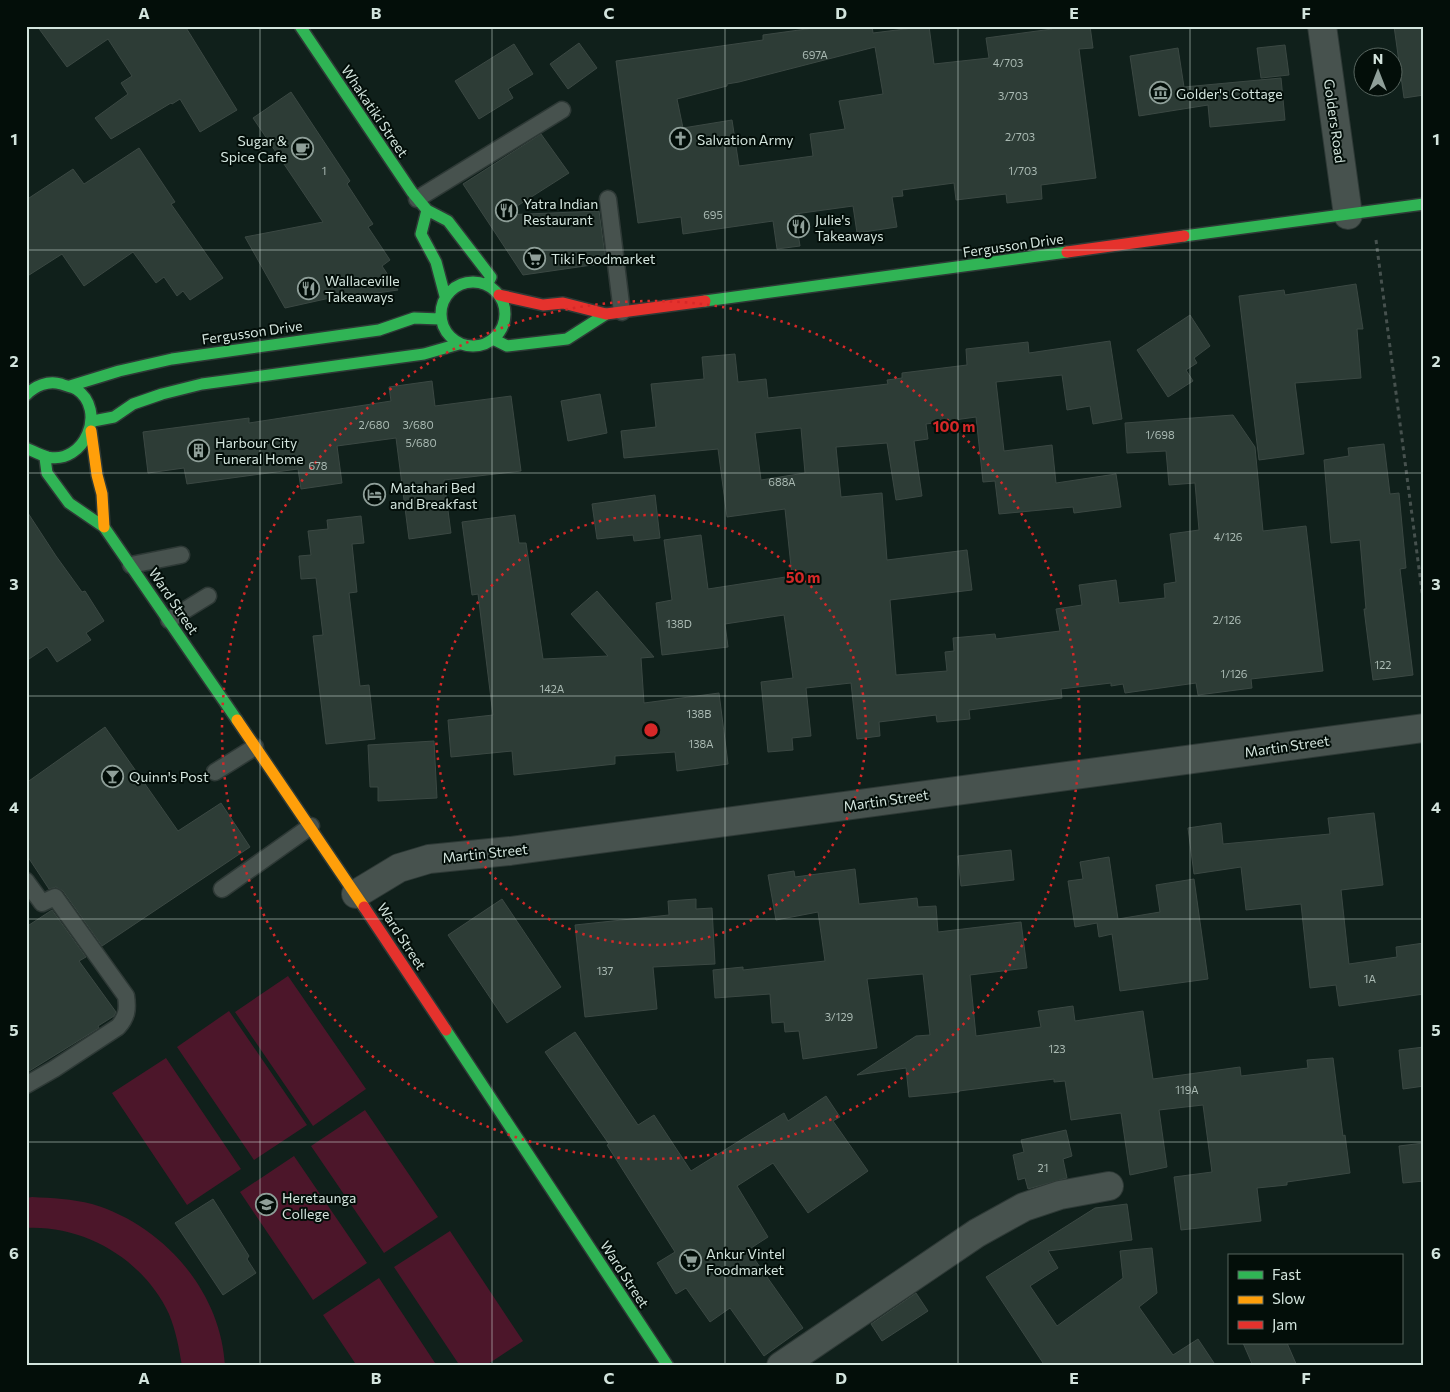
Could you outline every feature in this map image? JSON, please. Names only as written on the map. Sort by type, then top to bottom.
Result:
[{"type":"main road","name":"Whakatiki Street","points":[[300,26],[422,205],[448,221],[491,277],[487,285]]},
{"type":"main road","name":"Fergusson Drive","points":[[499,295],[542,305],[563,303],[614,313],[1424,204]]},
{"type":"main road","points":[[422,205],[421,234],[436,262],[445,296]]},
{"type":"main road","points":[[26,448],[45,458],[65,458],[81,448],[92,426],[114,417],[133,404],[162,394],[202,384],[424,354],[459,344],[477,346],[485,344],[499,332],[504,323],[505,313],[504,304],[499,295],[487,285],[472,281],[457,285],[445,296],[440,310],[440,319],[446,334],[459,344]]},
{"type":"main road","name":"Fergusson Drive","points":[[493,339],[507,346],[567,339],[614,313]]},
{"type":"main road","name":"Fergusson Drive","points":[[70,386],[172,359],[379,330],[414,318],[440,319]]},
{"type":"main road","points":[[26,395],[45,384],[53,383],[70,386],[82,395],[90,407],[96,475],[102,494],[104,527]]},
{"type":"main road","name":"Ward Street","points":[[45,458],[47,473],[69,503],[104,527],[132,565],[255,747],[311,826],[668,1366]]},
{"type":"street","name":"Golders Road","points":[[1322,26],[1359,214]]},
{"type":"street","name":"Martin Street","points":[[356,894],[399,868],[430,859],[520,850],[1424,728]]},
{"type":"street","points":[[781,1366],[977,1233],[1024,1207],[1060,1195],[1109,1186]]},
{"type":"lane","points":[[422,205],[562,110]]},
{"type":"lane","points":[[608,199],[614,313]]},
{"type":"lane","points":[[132,565],[181,555]]},
{"type":"lane","points":[[169,620],[208,596]]},
{"type":"lane","points":[[216,772],[255,747]]},
{"type":"lane","points":[[222,889],[311,826]]},
{"type":"lane","points":[[26,880],[42,903],[55,896],[126,996],[128,1008],[125,1018],[118,1027],[26,1085]]},
{"type":"path","points":[[1359,214],[1379,261],[1424,607]]},
{"type":"shaded area","points":[[288,976],[366,1089],[313,1126],[235,1012]]},
{"type":"shaded area","points":[[229,1011],[307,1125],[254,1160],[177,1047]]},
{"type":"shaded area","points":[[166,1058],[241,1169],[187,1205],[112,1093]]},
{"type":"shaded area","points":[[365,1110],[438,1217],[384,1253],[311,1146]]},
{"type":"shaded area","points":[[294,1156],[367,1263],[313,1300],[240,1192]]},
{"type":"shaded area","points":[[32,1197],[92,1204],[118,1214],[142,1228],[164,1245],[184,1265],[200,1287],[213,1312],[221,1338],[225,1366],[182,1366],[169,1314],[158,1295],[144,1277],[128,1262],[91,1240],[70,1233],[26,1228],[26,1198]]},
{"type":"shaded area","points":[[450,1231],[523,1341],[485,1366],[460,1366],[394,1267]]},
{"type":"shaded area","points":[[379,1278],[437,1366],[357,1366],[323,1315]]},
{"type":"building","points":[[37,26],[185,26],[237,110],[200,132],[180,99],[111,139],[95,118],[128,94],[121,83],[132,76],[108,39],[67,67]]},
{"type":"building","points":[[828,26],[872,26],[873,33],[929,26],[934,64],[989,58],[986,38],[1052,29],[1052,26],[1090,26],[1093,48],[1079,49],[1096,178],[1041,185],[1042,199],[1007,203],[1006,194],[956,200],[954,183],[902,190],[903,196],[892,197],[897,227],[857,233],[853,206],[795,214],[800,246],[777,249],[773,221],[683,234],[681,217],[638,223],[616,61],[763,40],[763,35]],"holes":[[[875,47],[883,94],[839,101],[845,129],[810,134],[813,156],[739,166],[732,120],[683,128],[677,99],[727,86],[727,84]]]},
{"type":"building","points":[[1394,26],[1424,26],[1424,95],[1404,98],[1402,48],[1397,48]]},
{"type":"building","points":[[579,43],[597,68],[568,89],[550,64]]},
{"type":"building","points":[[514,44],[533,74],[508,89],[513,98],[479,119],[455,81]]},
{"type":"building","points":[[1285,45],[1289,75],[1261,78],[1257,48]]},
{"type":"building","points":[[1178,48],[1184,87],[1281,78],[1285,120],[1210,127],[1208,105],[1139,116],[1130,56]]},
{"type":"building","points":[[291,92],[350,181],[347,184],[373,224],[368,227],[390,260],[382,266],[398,290],[340,298],[339,296],[285,308],[245,237],[323,222],[253,118]]},
{"type":"building","points":[[541,134],[569,173],[503,215],[599,211],[606,263],[523,275],[463,184]]},
{"type":"building","points":[[139,148],[175,202],[171,204],[223,278],[190,300],[183,291],[177,296],[164,277],[156,283],[133,252],[84,286],[62,254],[26,277],[26,200],[73,169],[84,184]]},
{"type":"building","points":[[1356,284],[1363,329],[1357,329],[1361,378],[1295,383],[1304,454],[1259,460],[1239,296],[1284,290],[1285,295]]},
{"type":"building","points":[[1190,315],[1210,346],[1194,358],[1197,363],[1186,370],[1193,381],[1168,397],[1137,350]]},
{"type":"building","points":[[1110,341],[1122,419],[1093,424],[1090,406],[1067,410],[1062,375],[996,382],[1004,451],[1052,445],[1056,483],[1116,474],[1121,507],[1074,513],[1073,507],[999,514],[995,481],[983,482],[976,417],[926,424],[928,439],[914,441],[922,496],[896,500],[887,443],[836,447],[841,497],[882,493],[887,560],[967,550],[972,590],[890,600],[896,675],[947,671],[945,652],[954,651],[953,638],[995,634],[996,639],[1060,631],[1056,609],[1082,605],[1079,585],[1116,580],[1119,603],[1165,598],[1164,584],[1176,582],[1170,534],[1199,530],[1195,483],[1169,485],[1166,451],[1127,453],[1125,423],[1233,415],[1255,447],[1263,531],[1306,526],[1323,671],[1251,679],[1252,688],[1198,695],[1196,683],[1125,693],[1123,684],[1111,686],[1111,683],[1061,689],[1062,698],[969,710],[970,719],[937,722],[936,715],[879,722],[880,736],[857,739],[851,683],[806,688],[811,736],[792,738],[793,750],[768,752],[761,682],[793,678],[784,615],[725,624],[728,647],[662,655],[656,603],[672,600],[664,540],[701,535],[708,589],[792,576],[785,509],[727,517],[718,449],[624,458],[621,431],[656,427],[651,384],[704,379],[702,357],[735,354],[738,382],[766,379],[768,398],[888,384],[887,380],[902,378],[902,373],[967,365],[966,349],[1028,342],[1029,353]],"holes":[[[801,428],[805,473],[761,480],[755,433]]]},
{"type":"building","points":[[432,381],[435,406],[511,396],[521,471],[444,480],[451,533],[409,539],[396,438],[337,446],[342,483],[301,489],[298,469],[187,484],[184,468],[148,473],[143,432],[249,418],[249,423],[391,401],[389,387]]},
{"type":"building","points":[[600,394],[607,433],[568,441],[561,401]]},
{"type":"building","points":[[1384,444],[1390,494],[1399,493],[1406,568],[1400,569],[1413,675],[1373,680],[1364,609],[1366,609],[1360,540],[1331,543],[1324,460],[1349,456],[1348,448]]},
{"type":"building","points":[[655,495],[660,538],[634,541],[633,535],[597,539],[592,504]]},
{"type":"building","points":[[26,510],[56,556],[82,592],[85,591],[104,621],[86,633],[91,640],[57,662],[47,647],[26,661]]},
{"type":"building","points":[[515,515],[519,543],[526,543],[543,659],[608,656],[571,614],[597,591],[654,657],[641,658],[644,703],[719,693],[728,764],[677,771],[675,752],[615,756],[615,764],[514,775],[512,751],[451,757],[448,720],[493,715],[478,594],[472,595],[462,522]]},
{"type":"building","points":[[361,516],[364,543],[352,544],[357,592],[349,593],[360,686],[369,685],[375,739],[326,744],[313,636],[323,635],[316,578],[301,579],[299,556],[311,555],[308,531],[328,529],[327,520]]},
{"type":"building","points":[[105,727],[178,831],[221,803],[250,847],[102,946],[63,891],[56,887],[49,889],[26,854],[26,783]]},
{"type":"building","points":[[434,741],[437,798],[378,801],[378,787],[370,787],[368,745]]},
{"type":"building","points":[[1374,813],[1383,885],[1341,890],[1349,964],[1397,957],[1396,947],[1424,943],[1424,994],[1339,1006],[1336,985],[1310,988],[1301,904],[1246,910],[1241,867],[1194,874],[1188,828],[1221,823],[1223,844],[1330,834],[1328,818]]},
{"type":"building","points":[[1011,850],[1014,880],[961,886],[958,856]]},
{"type":"building","points":[[1109,857],[1118,919],[1160,912],[1156,885],[1194,879],[1208,979],[1120,991],[1112,934],[1099,937],[1097,923],[1075,927],[1068,881],[1083,879],[1080,862]]},
{"type":"building","points":[[855,869],[859,904],[917,898],[918,907],[936,906],[938,932],[1021,922],[1027,968],[970,975],[976,1036],[1041,1027],[1038,1011],[1073,1006],[1075,1021],[1143,1011],[1153,1079],[1240,1067],[1241,1076],[1308,1068],[1307,1060],[1333,1058],[1343,1136],[1345,1135],[1350,1173],[1287,1182],[1287,1185],[1257,1188],[1261,1221],[1181,1230],[1174,1177],[1212,1172],[1203,1105],[1159,1110],[1167,1167],[1130,1175],[1121,1113],[1071,1120],[1065,1081],[1054,1082],[1054,1079],[909,1097],[906,1068],[857,1075],[916,1036],[930,1035],[923,974],[867,979],[877,1048],[803,1059],[799,1031],[785,1032],[784,1022],[772,1023],[770,994],[715,998],[713,970],[743,967],[743,970],[825,961],[818,912],[776,920],[768,875],[794,871],[795,877]]},
{"type":"building","points":[[502,899],[561,987],[507,1023],[448,935]]},
{"type":"building","points":[[696,899],[696,909],[712,908],[715,964],[653,967],[657,1009],[585,1017],[575,925],[669,915],[668,901]]},
{"type":"building","points":[[52,910],[86,957],[79,961],[116,1012],[114,1016],[98,1026],[99,1028],[26,1073],[26,927]]},
{"type":"building","points":[[575,1032],[638,1125],[654,1115],[691,1171],[784,1113],[788,1121],[826,1096],[840,1117],[833,1121],[868,1171],[808,1213],[773,1163],[737,1186],[768,1237],[748,1250],[803,1328],[764,1356],[730,1308],[710,1322],[686,1288],[676,1294],[657,1263],[675,1252],[607,1145],[609,1144],[545,1052]]},
{"type":"building","points":[[1424,1047],[1424,1086],[1403,1089],[1399,1050]]},
{"type":"building","points":[[1066,1130],[1072,1156],[1063,1159],[1067,1178],[1028,1189],[1025,1178],[1018,1180],[1013,1155],[1024,1152],[1021,1140]]},
{"type":"building","points":[[1424,1143],[1424,1181],[1403,1183],[1399,1146]]},
{"type":"building","points":[[213,1199],[249,1256],[247,1259],[256,1273],[223,1295],[175,1223]]},
{"type":"building","points":[[1127,1204],[1132,1240],[1048,1251],[1058,1268],[1030,1286],[1057,1326],[1123,1278],[1120,1251],[1152,1248],[1157,1293],[1139,1307],[1173,1355],[1198,1339],[1216,1366],[1045,1366],[986,1277],[1095,1208]]},
{"type":"building","points":[[916,1293],[928,1311],[882,1341],[871,1324]]},
{"type":"building","points":[[1243,1344],[1287,1344],[1297,1366],[1253,1366]]},
{"type":"traffic: fast","points":[[300,26],[412,192],[427,210],[448,221],[491,277],[487,285]]},
{"type":"traffic: fast","points":[[1184,236],[1424,204]]},
{"type":"traffic: fast","points":[[427,210],[421,234],[436,262],[445,296]]},
{"type":"traffic: fast","points":[[705,301],[1067,252]]},
{"type":"traffic: fast","points":[[467,282],[479,282],[496,291],[503,302],[505,314],[503,326],[496,337],[479,346],[467,346],[455,341],[446,332],[441,320],[441,308],[446,296],[455,287],[467,282]]},
{"type":"traffic: fast","points":[[493,339],[507,346],[567,339],[606,314]]},
{"type":"traffic: fast","points":[[70,386],[119,371],[172,359],[379,330],[414,318],[440,319]]},
{"type":"traffic: fast","points":[[93,421],[114,417],[133,404],[162,394],[202,384],[424,354],[459,344]]},
{"type":"traffic: fast","points":[[26,395],[33,389],[47,383],[56,383],[74,388],[85,398],[90,410],[91,422],[88,434],[81,445],[72,453],[61,457],[48,457],[26,448]]},
{"type":"traffic: fast","points":[[45,458],[47,473],[69,503],[104,527],[237,720]]},
{"type":"traffic: fast","points":[[446,1030],[668,1366]]},
{"type":"traffic: slow","points":[[91,431],[97,475],[102,494],[104,527]]},
{"type":"traffic: slow","points":[[237,720],[364,907]]},
{"type":"traffic: jam","points":[[1067,252],[1184,236]]},
{"type":"traffic: jam","points":[[499,295],[543,305],[563,303],[606,314],[705,301]]},
{"type":"traffic: jam","points":[[364,907],[446,1030]]},
{"type":"place","name":"Golder's Cottage","points":[[1160,93]]},
{"type":"place","name":"Salvation Army","points":[[681,139]]},
{"type":"place","name":"Sugar & Spice Cafe","points":[[303,148]]},
{"type":"place","name":"Yatra Indian Restaurant","points":[[507,211]]},
{"type":"place","name":"Julie's Takeaways","points":[[799,227]]},
{"type":"place","name":"Tiki Foodmarket","points":[[535,258]]},
{"type":"place","name":"Wallaceville Takeaways","points":[[309,288]]},
{"type":"place","name":"Harbour City Funeral Home","points":[[199,450]]},
{"type":"place","name":"Matahari Bed and Breakfast","points":[[374,495]]},
{"type":"place","name":"Quinn's Post","points":[[113,776]]},
{"type":"place","name":"Heretaunga College","points":[[266,1205]]},
{"type":"place","name":"Ankur Vintel Foodmarket","points":[[690,1261]]}]
